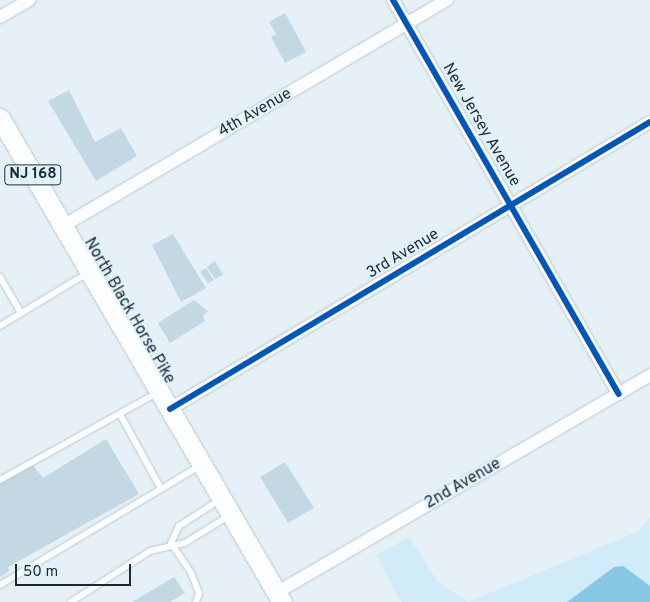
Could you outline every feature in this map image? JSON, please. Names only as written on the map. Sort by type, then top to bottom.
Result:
[{"type":"main road","name":"NJ 168","points":[[0,118],[63,226]]},
{"type":"main road","name":"North Black Horse Pike","points":[[63,226],[279,597]]},
{"type":"street","points":[[0,17],[29,0]]},
{"type":"street","name":"New Jersey Avenue","points":[[393,0],[619,394]]},
{"type":"street","name":"4th Avenue","points":[[63,226],[447,0]]},
{"type":"street","name":"3rd Avenue","points":[[170,409],[650,122]]},
{"type":"street","name":"2nd Avenue","points":[[279,597],[650,375]]},
{"type":"lane","points":[[0,326],[90,272]]},
{"type":"lane","points":[[0,279],[21,313]]},
{"type":"lane","points":[[0,480],[160,392]]},
{"type":"lane","points":[[120,414],[162,489]]},
{"type":"lane","points":[[0,585],[202,465]]},
{"type":"lane","points":[[171,543],[179,526],[226,506]]},
{"type":"lane","points":[[71,602],[171,543],[186,543],[226,506]]},
{"type":"lane","points":[[171,543],[191,574],[199,593],[196,602]]},
{"type":"shaded area","points":[[650,517],[650,586],[614,567],[567,602],[468,602],[639,531]]},
{"type":"shaded area","points":[[409,537],[438,582],[468,602],[401,602],[376,555]]},
{"type":"water","points":[[623,566],[650,586],[650,602],[567,602],[614,567]]},
{"type":"building","points":[[285,13],[306,52],[285,63],[271,37],[276,34],[269,22]]},
{"type":"building","points":[[69,90],[95,142],[121,128],[137,156],[96,181],[48,101]]},
{"type":"building","points":[[173,234],[206,288],[181,302],[152,245]]},
{"type":"building","points":[[215,261],[223,275],[215,279],[207,267]]},
{"type":"building","points":[[206,268],[214,280],[208,283],[200,272]]},
{"type":"building","points":[[194,300],[208,311],[203,316],[205,321],[170,343],[158,323]]},
{"type":"building","points":[[106,439],[139,494],[8,567],[9,571],[0,577],[0,483],[32,464],[43,478]]},
{"type":"building","points":[[285,462],[314,508],[288,523],[260,477]]},
{"type":"building","points":[[174,577],[185,593],[170,602],[132,602]]},
{"type":"cycle path","points":[[393,0],[619,394]]},
{"type":"cycle path","points":[[170,409],[650,122]]}]
